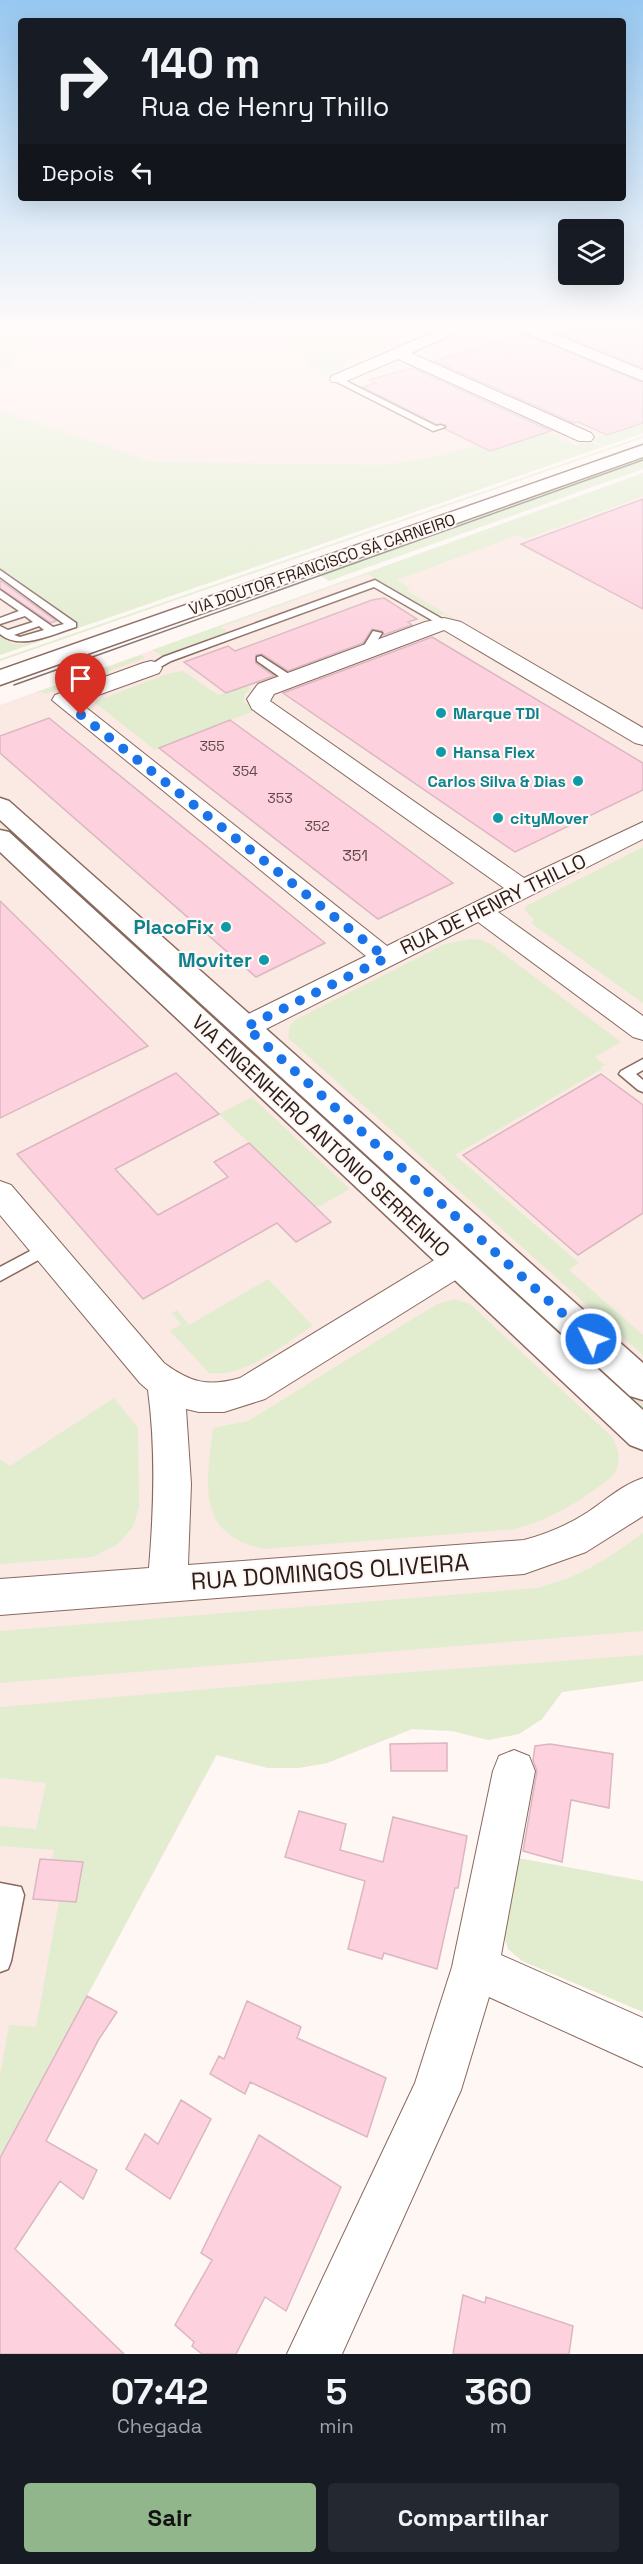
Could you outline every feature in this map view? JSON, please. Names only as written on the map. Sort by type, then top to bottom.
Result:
[{"type":"main road","name":"VIA DOUTOR FRANCISCO SÁ CARNEIRO","points":[[0,667],[643,442]]},
{"type":"main road","name":"VIA DOUTOR FRANCISCO SÁ CARNEIRO","points":[[0,678],[643,451]]},
{"type":"main road","name":"VIA ENGENHEIRO ANTÓNIO SERRENHO","points":[[0,806],[643,1385]]},
{"type":"main road","name":"VIA ENGENHEIRO ANTÓNIO SERRENHO","points":[[0,838],[643,1434]]},
{"type":"street","points":[[580,435],[585,437]]},
{"type":"street","points":[[523,889],[260,704],[258,699],[261,693],[371,643],[446,624],[454,626],[643,738]]},
{"type":"street","points":[[151,668],[63,700],[386,958]]},
{"type":"street","name":"RUA DE HENRY THILLO","points":[[246,1027],[643,829]]},
{"type":"street","points":[[480,911],[643,1030]]},
{"type":"street","points":[[0,1193],[142,1361],[165,1384],[186,1395],[214,1399],[252,1389],[458,1262]]},
{"type":"street","points":[[165,1384],[172,1431],[173,1506],[167,1585]]},
{"type":"street","name":"RUA DOMINGOS OLIVEIRA","points":[[0,1597],[524,1557],[548,1552],[578,1539],[643,1494]]},
{"type":"street","points":[[314,2354],[437,2090],[475,1967],[514,1771]]},
{"type":"street","points":[[475,1967],[643,2043]]},
{"type":"lane","points":[[0,573],[72,625],[20,640],[2,631]]},
{"type":"lane","points":[[151,668],[167,659],[375,583],[446,624]]},
{"type":"lane","points":[[2,597],[52,631]]},
{"type":"lane","points":[[0,614],[30,615]]},
{"type":"lane","points":[[0,621],[30,615]]},
{"type":"lane","points":[[2,631],[30,615]]},
{"type":"lane","points":[[261,659],[291,680]]},
{"type":"lane","points":[[643,1064],[626,1074],[643,1087]]},
{"type":"lane","points":[[0,1275],[46,1248]]},
{"type":"lane","points":[[0,1894],[13,1895],[0,1962]]},
{"type":"shaded area","points":[[0,435],[638,435],[0,655]]},
{"type":"shaded area","points":[[643,473],[643,1681],[562,1692],[542,1719],[519,1734],[488,1740],[452,1731],[412,1729],[327,1763],[298,1768],[268,1768],[217,1755],[0,2158],[0,705]]},
{"type":"green space","points":[[0,435],[72,435],[154,462],[385,465],[449,454],[477,445],[490,451],[538,435],[553,435],[576,446],[589,441],[602,447],[0,655],[0,635],[12,644],[24,644],[77,624],[7,572],[0,570]]},
{"type":"green space","points":[[607,435],[638,435],[605,446],[592,440]]},
{"type":"green space","points":[[643,436],[643,438],[0,661],[0,659]]},
{"type":"green space","points":[[643,456],[643,469],[329,581],[316,573],[4,682]]},
{"type":"green space","points":[[643,473],[643,496],[526,539],[518,535],[397,580],[410,588],[406,590],[643,730],[444,614],[439,615],[367,574],[221,627],[228,632],[163,656],[152,650]]},
{"type":"green space","points":[[141,655],[145,658],[45,694],[34,693]]},
{"type":"green space","points":[[183,671],[218,695],[247,685],[251,688],[245,694],[244,702],[254,711],[155,750],[94,702],[167,674]]},
{"type":"green space","points":[[0,818],[280,1074],[276,1076],[0,824]]},
{"type":"green space","points":[[643,847],[643,1003],[531,923],[534,920],[524,909]]},
{"type":"green space","points":[[470,939],[483,940],[492,945],[621,1042],[595,1057],[605,1065],[600,1067],[602,1069],[455,1155],[579,1263],[569,1270],[643,1335],[643,1355],[288,1038],[290,1025],[295,1020],[445,944]]},
{"type":"green space","points":[[289,1081],[643,1404],[643,1413],[284,1084]]},
{"type":"green space","points":[[252,1097],[350,1189],[316,1208],[219,1114]]},
{"type":"green space","points":[[268,1279],[313,1326],[250,1365],[223,1373],[209,1373],[170,1331],[181,1324],[172,1313],[177,1310],[189,1325]]},
{"type":"green space","points":[[454,1299],[470,1304],[612,1437],[619,1459],[617,1468],[611,1477],[566,1508],[547,1518],[515,1529],[264,1549],[241,1542],[226,1532],[216,1519],[210,1504],[208,1486],[213,1428],[248,1421],[437,1304]]},
{"type":"green space","points":[[114,1398],[138,1428],[139,1507],[133,1527],[117,1545],[93,1557],[0,1564],[0,1459],[10,1466]]},
{"type":"green space","points":[[643,1533],[643,1631],[0,1683],[0,1631],[537,1588],[580,1573]]},
{"type":"green space","points":[[643,1655],[643,1681],[562,1692],[542,1719],[519,1734],[488,1740],[452,1731],[412,1729],[327,1763],[298,1768],[268,1768],[216,1755],[0,2158],[0,2076],[9,2025],[36,2027],[59,1901],[82,1862],[52,1860],[54,1850],[0,1846],[0,1826],[36,1829],[46,1783],[0,1778],[0,1707],[359,1676]]},
{"type":"green space","points":[[518,1858],[643,1881],[643,2012],[522,1961],[508,1949],[503,1933]]},
{"type":"building","points":[[457,435],[539,435],[490,451]]},
{"type":"building","points":[[643,499],[643,609],[521,544]]},
{"type":"building","points":[[0,580],[56,621],[51,623],[0,588]]},
{"type":"building","points":[[384,598],[417,619],[408,622],[412,625],[383,635],[382,631],[372,629],[363,643],[288,671],[262,654],[256,655],[256,663],[274,676],[226,693],[184,662],[228,646],[235,651],[372,600]]},
{"type":"building","points":[[432,637],[643,763],[643,790],[515,852],[283,693]]},
{"type":"building","points":[[49,718],[325,943],[256,977],[0,753],[0,736]]},
{"type":"building","points":[[230,720],[453,883],[378,919],[159,748]]},
{"type":"building","points":[[0,901],[148,1046],[0,1118]]},
{"type":"building","points":[[176,1073],[219,1114],[115,1169],[158,1215],[228,1177],[214,1162],[249,1143],[331,1222],[296,1242],[277,1223],[143,1299],[17,1154]]},
{"type":"building","points":[[601,1074],[643,1105],[643,1213],[578,1255],[463,1155]]},
{"type":"building","points":[[447,1743],[447,1771],[391,1771],[390,1744]]},
{"type":"building","points":[[550,1744],[613,1754],[609,1808],[571,1800],[562,1862],[523,1851],[537,1771],[533,1760],[535,1746]]},
{"type":"building","points":[[299,1811],[346,1824],[340,1850],[383,1862],[393,1817],[467,1836],[458,1888],[455,1888],[437,1969],[384,1953],[382,1959],[348,1949],[365,1881],[285,1857]]},
{"type":"building","points":[[40,1859],[83,1862],[76,1902],[33,1899]]},
{"type":"building","points":[[87,1996],[117,2012],[99,2039],[46,2141],[97,2170],[83,2199],[60,2181],[15,2249],[124,2354],[0,2354],[0,2158]]},
{"type":"building","points":[[247,2001],[301,2027],[297,2038],[386,2078],[367,2137],[250,2082],[245,2094],[210,2074],[219,2056],[224,2059]]},
{"type":"building","points":[[181,2100],[211,2119],[170,2199],[126,2169],[145,2134],[158,2144]]},
{"type":"building","points":[[259,2135],[341,2187],[286,2311],[265,2297],[236,2354],[202,2354],[192,2346],[194,2342],[175,2325],[212,2260],[201,2253]]},
{"type":"building","points":[[463,2295],[485,2303],[486,2297],[573,2326],[569,2354],[453,2354]]},
{"type":"tram line","points":[[14,685],[643,460]]},
{"type":"place","name":"Marque TDI","points":[[441,713]]},
{"type":"place","name":"Hansa Flex","points":[[441,752]]},
{"type":"place","name":"Carlos Silva & Dias","points":[[578,781]]},
{"type":"place","name":"cityMover","points":[[498,818]]},
{"type":"place","name":"PlacoFix","points":[[226,927]]},
{"type":"place","name":"Moviter","points":[[264,960]]},
{"type":"route","points":[[81,715],[386,958],[246,1027],[591,1339]]}]
